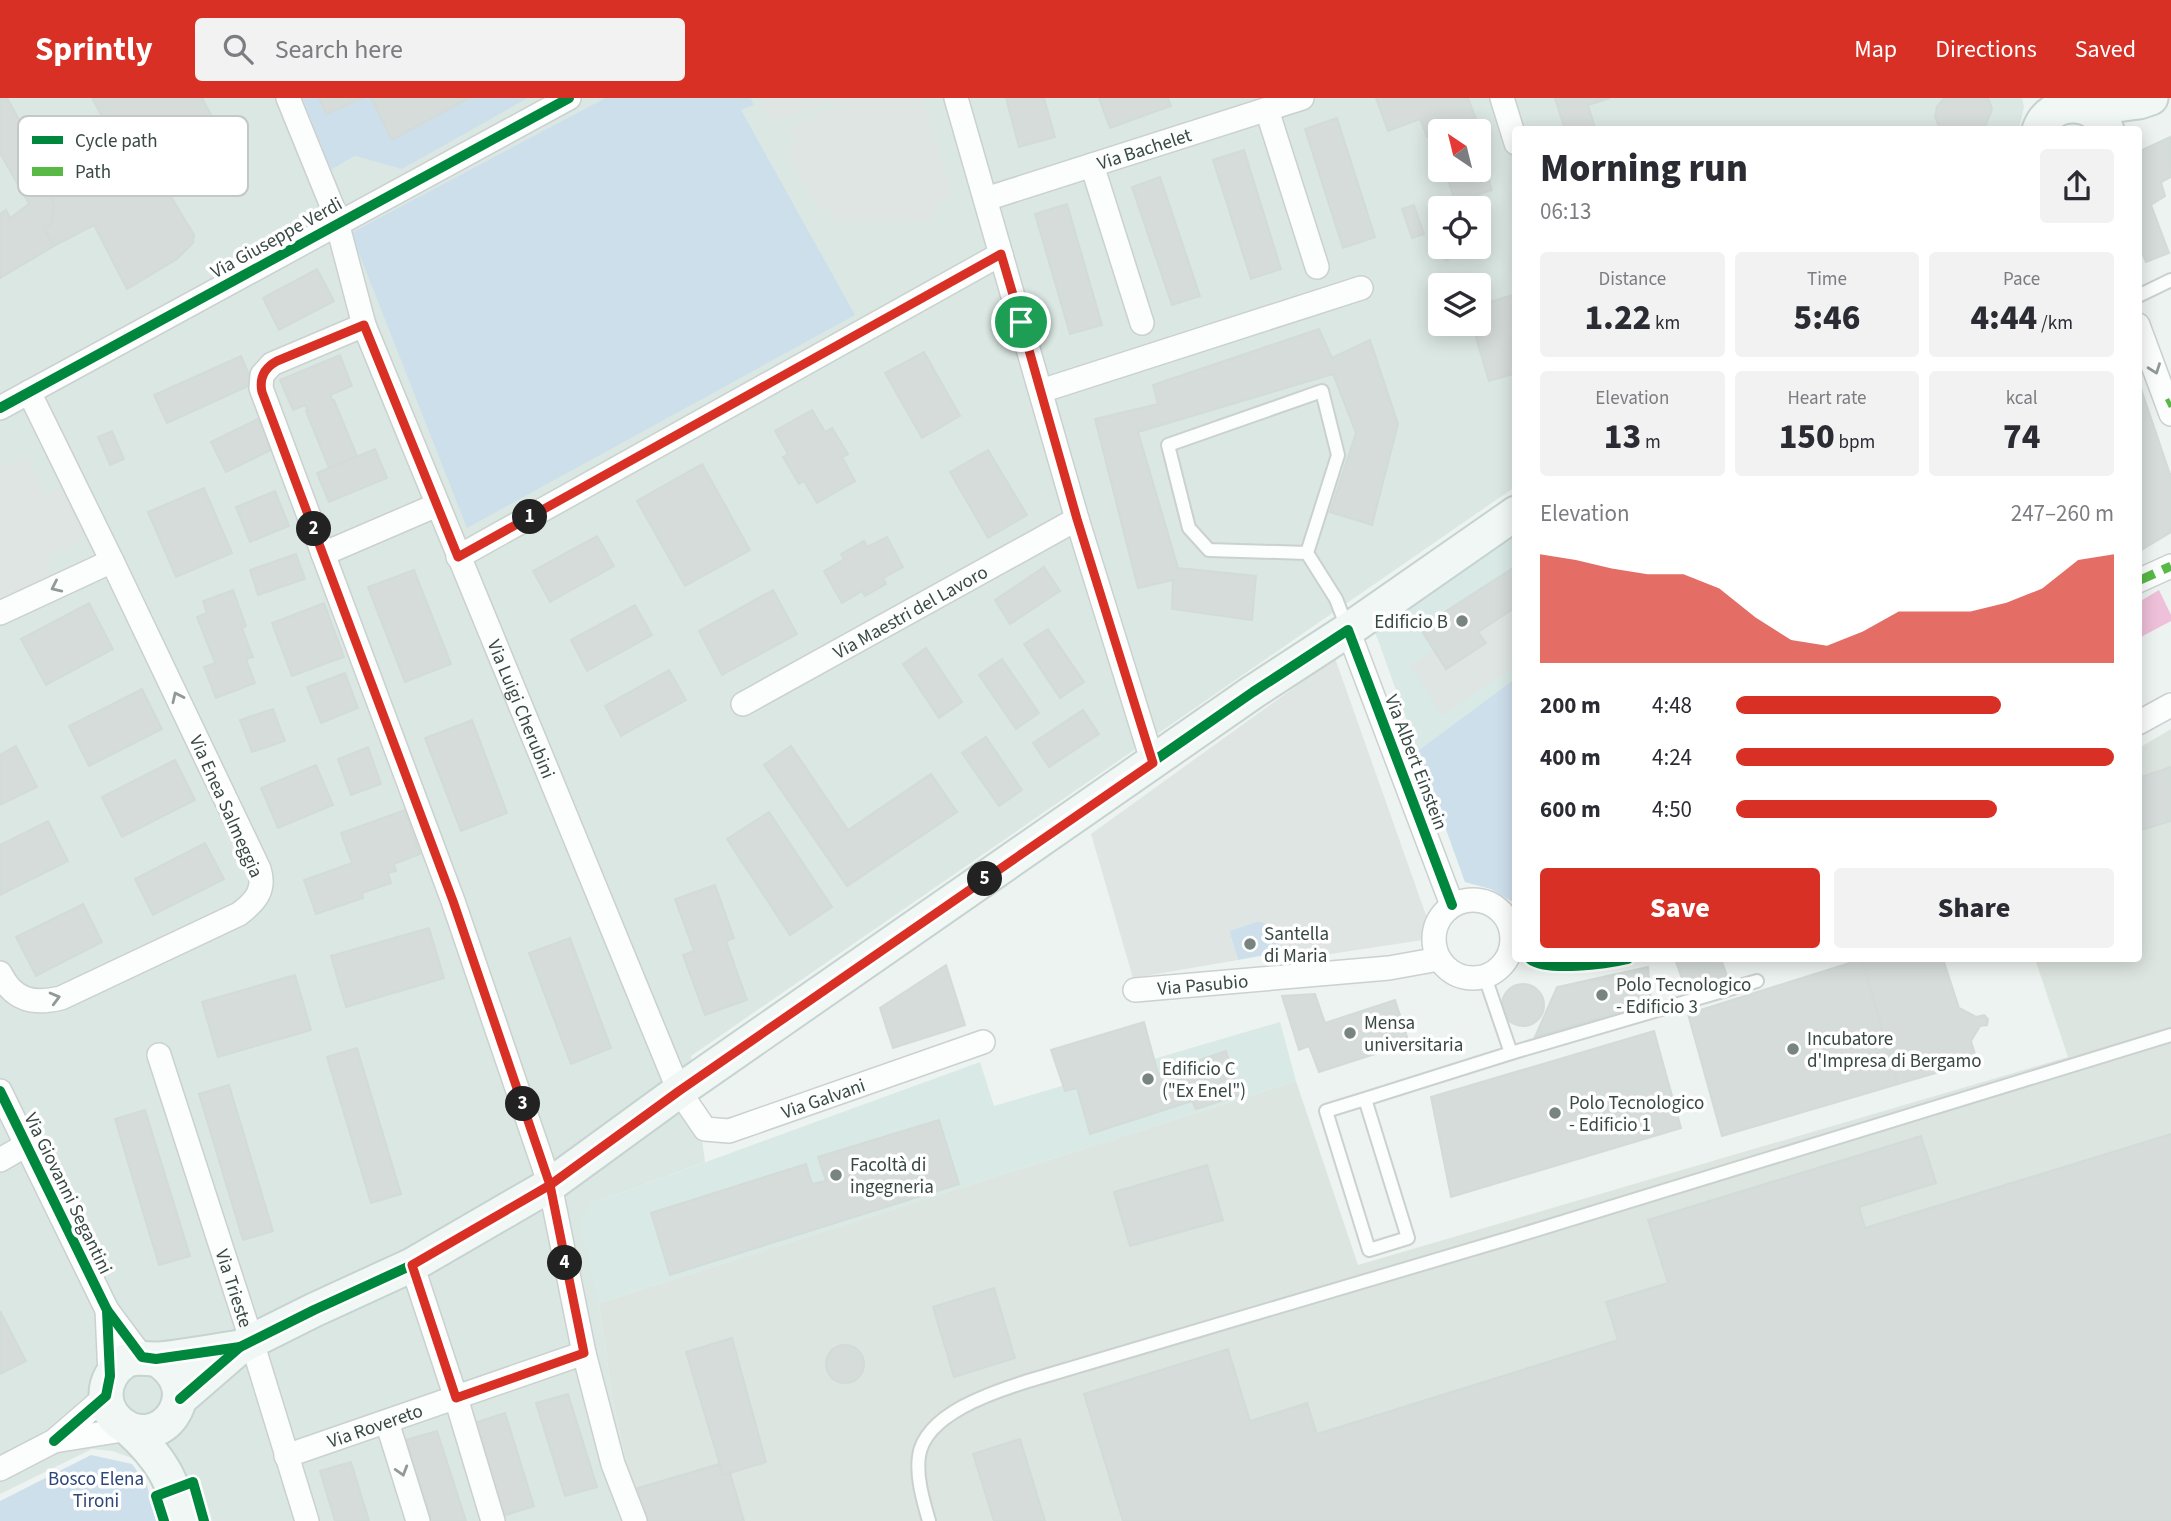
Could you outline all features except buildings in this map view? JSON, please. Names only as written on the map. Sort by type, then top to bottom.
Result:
[{"type":"street","name":"Via Luigi Cherubini","points":[[288,98],[338,223],[364,325],[679,1091]]},
{"type":"street","name":"Via Giuseppe Verdi","points":[[0,408],[569,98]]},
{"type":"street","points":[[956,98],[1077,519],[1153,763]]},
{"type":"street","name":"Via Bachelet","points":[[986,199],[1303,98]]},
{"type":"street","points":[[1502,98],[1512,130]]},
{"type":"street","points":[[2075,113],[2145,100]]},
{"type":"street","points":[[1267,110],[1317,267]]},
{"type":"street","points":[[1092,165],[1142,323]]},
{"type":"street","points":[[458,557],[1001,254]]},
{"type":"street","points":[[1041,391],[1360,288]]},
{"type":"street","points":[[364,325],[272,364],[260,381],[262,392],[453,901],[550,1185],[584,1353],[613,1464],[635,1521]]},
{"type":"street","points":[[2142,335],[2170,407]]},
{"type":"street","name":"Via Enea Salmeggia","points":[[0,973],[6,984],[20,998],[43,1002],[61,998],[239,914],[256,900],[261,890],[259,869],[29,392]]},
{"type":"street","points":[[323,554],[437,505]]},
{"type":"street","points":[[54,1441],[129,1429],[146,1432],[154,1430],[166,1423],[178,1406],[246,1344],[412,1265],[550,1185],[679,1091],[1253,692],[1348,630],[1512,516]]},
{"type":"street","name":"Via Maestri del Lavoro","points":[[743,704],[1077,519]]},
{"type":"street","points":[[0,613],[112,561]]},
{"type":"street","points":[[2142,579],[2171,566]]},
{"type":"street","name":"Via Albert Einstein","points":[[1348,630],[1452,905]]},
{"type":"street","points":[[2142,721],[2171,705]]},
{"type":"street","points":[[1512,929],[1499,908],[1476,899],[1463,900],[1452,905],[1443,914],[1436,924],[1433,936],[1434,948],[1447,969],[1458,976],[1472,979],[1495,972],[1510,954],[1512,946]]},
{"type":"street","name":"Via Pasubio","points":[[1135,990],[1389,968],[1439,959]]},
{"type":"street","name":"Via Galvani","points":[[679,1091],[705,1129],[729,1131],[983,1042]]},
{"type":"street","name":"Via Trieste","points":[[159,1055],[246,1344],[307,1521]]},
{"type":"street","name":"Via Giovanni Segantini","points":[[0,1090],[107,1310],[149,1358]]},
{"type":"street","points":[[0,1160],[26,1145]]},
{"type":"street","points":[[412,1265],[493,1521]]},
{"type":"street","name":"Via Giovanni Segantini","points":[[107,1310],[108,1386]]},
{"type":"street","points":[[0,1469],[54,1441],[108,1386],[124,1362],[246,1344]]},
{"type":"street","name":"Via Rovereto","points":[[286,1457],[584,1353]]},
{"type":"street","points":[[149,1358],[167,1366],[180,1387],[172,1443],[174,1489]]},
{"type":"street","points":[[108,1386],[109,1410],[162,1464],[185,1521]]},
{"type":"street","points":[[387,1422],[418,1521]]},
{"type":"lane","points":[[2142,294],[2171,280]]},
{"type":"lane","points":[[1307,553],[1209,550],[1189,528],[1168,445],[1322,391],[1338,455],[1307,553],[1336,599],[1348,630]]},
{"type":"lane","points":[[1485,977],[1511,1053]]},
{"type":"lane","points":[[1365,1099],[1408,1238],[1369,1250],[1326,1111],[1511,1053],[1757,981]]},
{"type":"lane","points":[[929,1521],[919,1473],[919,1455],[925,1441],[933,1428],[944,1419],[997,1392],[2171,1035]]},
{"type":"shaded area","points":[[0,98],[302,98],[331,170],[355,156],[402,168],[528,98],[605,98],[351,234],[754,105],[751,98],[2022,98],[2024,107],[2020,126],[1512,126],[1512,489],[691,1056],[705,1162],[591,1204],[580,1222],[599,1303],[612,1397],[635,1502],[643,1521],[165,1521],[153,1482],[138,1460],[112,1451],[92,1449],[0,1494]]},
{"type":"shaded area","points":[[760,98],[852,98],[854,101],[861,98],[923,98],[952,195],[936,208],[934,222],[831,223],[831,206],[820,213],[785,151],[795,144],[788,128],[835,107],[832,101],[772,125]]},
{"type":"shaded area","points":[[27,455],[46,495],[61,488],[85,539],[45,558],[52,575],[0,600],[0,468]]},
{"type":"shaded area","points":[[1512,537],[1512,901],[1491,889],[1465,882],[1374,629]]},
{"type":"shaded area","points":[[2159,590],[2171,615],[2171,621],[2142,636],[2142,600]]},
{"type":"shaded area","points":[[1512,609],[1512,668],[1442,715],[1410,665],[1434,650],[1446,668],[1485,642],[1478,632]]},
{"type":"shaded area","points":[[1335,658],[1427,918],[1423,940],[1284,961],[1273,925],[1258,921],[1229,931],[1238,960],[1133,978],[1091,834]]},
{"type":"shaded area","points":[[2171,729],[2171,1521],[643,1521],[635,1502],[612,1397],[599,1303],[1296,1081],[1358,1265],[2068,1057],[2036,962],[2142,962],[2142,746]]},
{"type":"shaded area","name":"Facoltà di ingegneria","points":[[1280,1022],[1296,1081],[599,1303],[579,1222],[591,1204],[980,1062],[994,1106]]},
{"type":"green space","points":[[302,98],[528,98],[402,169],[355,156],[331,170]]},
{"type":"green space","points":[[605,98],[751,98],[754,105],[741,110],[855,315],[467,528],[351,233]]},
{"type":"green space","points":[[1512,681],[1512,901],[1491,889],[1465,882],[1418,751]]},
{"type":"green space","points":[[1258,921],[1272,925],[1282,952],[1238,960],[1229,931]]},
{"type":"green space","name":"Bosco Elena Tironi","points":[[91,1455],[132,1464],[147,1485],[156,1521],[0,1521],[0,1501]]},
{"type":"marked path","points":[[2167,404],[2171,402]]},
{"type":"marked path","points":[[2142,579],[2171,566]]},
{"type":"cycle path","points":[[0,408],[569,98]]},
{"type":"cycle path","points":[[180,1399],[240,1347],[412,1265],[550,1185],[679,1091],[1253,692],[1348,630],[1452,905]]},
{"type":"cycle path","points":[[1536,962],[1563,966],[1610,962]]},
{"type":"cycle path","points":[[0,1091],[107,1310],[142,1357],[156,1359],[240,1347]]},
{"type":"cycle path","points":[[54,1441],[106,1396],[110,1376],[107,1310]]},
{"type":"cycle path","points":[[164,1521],[156,1496],[193,1482],[204,1521]]},
{"type":"place","name":"Edificio B","points":[[1462,621]]},
{"type":"place","name":"Santella di Maria","points":[[1250,944]]},
{"type":"place","name":"Polo Tecnologico - Edificio 3","points":[[1602,995]]},
{"type":"place","name":"Mensa universitaria","points":[[1350,1033]]},
{"type":"place","name":"Incubatore d'Impresa di Bergamo","points":[[1793,1049]]},
{"type":"place","name":"Edificio C (\"Ex Enel\")","points":[[1148,1079]]},
{"type":"place","name":"Polo Tecnologico - Edificio 1","points":[[1555,1113]]},
{"type":"place","name":"Facoltà di ingegneria","points":[[836,1175]]},
{"type":"route","points":[[1021,322],[1001,254],[458,557],[364,325],[277,361],[262,375],[262,392],[453,901],[550,1185],[412,1265],[456,1398],[584,1353],[550,1185],[679,1091],[1153,763],[1077,519],[1021,322]]}]
